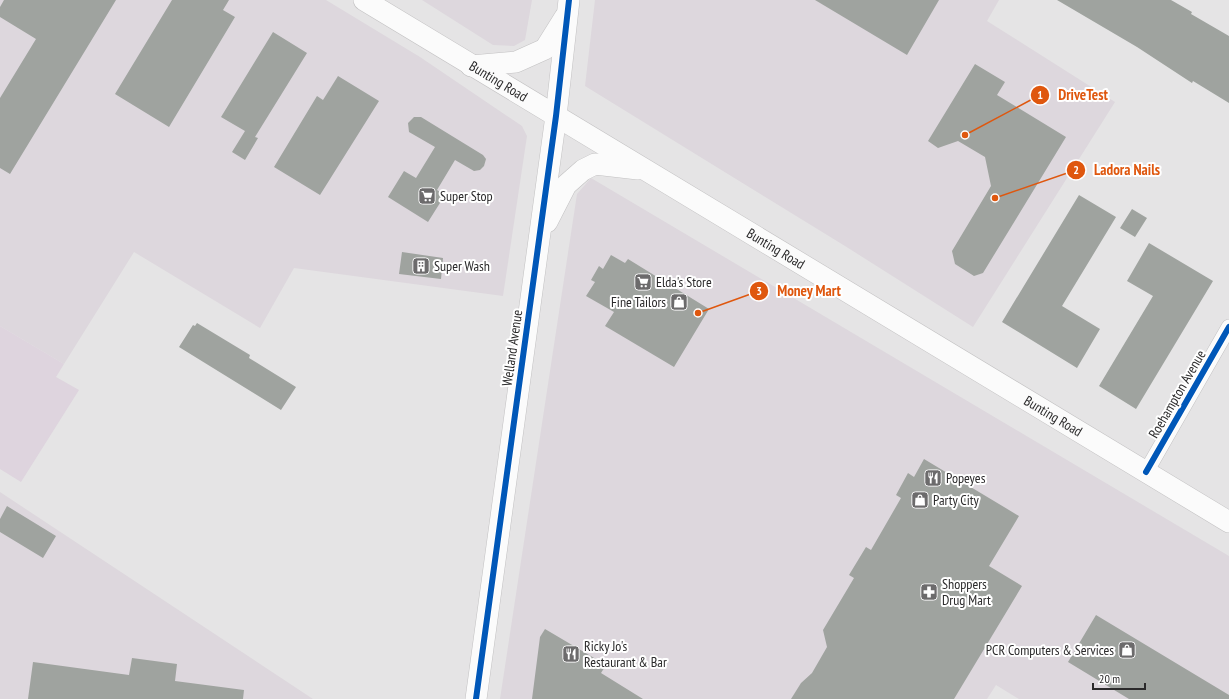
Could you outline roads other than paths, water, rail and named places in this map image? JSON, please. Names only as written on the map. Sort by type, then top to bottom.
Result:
[{"type":"main road","name":"Bunting Road","points":[[364,0],[471,66],[1229,522]]},
{"type":"main road","points":[[471,66],[516,62],[545,49],[569,6]]},
{"type":"main road","name":"Welland Avenue","points":[[476,699],[540,236],[569,6]]},
{"type":"main road","points":[[540,236],[566,185],[583,170],[595,164],[645,170]]},
{"type":"street","name":"Roehampton Avenue","points":[[1146,472],[1229,328]]},
{"type":"place","name":"DriveTest","points":[[965,135]]},
{"type":"place","name":"Super Stop","points":[[427,196]]},
{"type":"place","name":"Ladora Nails","points":[[995,198]]},
{"type":"place","name":"Super Wash","points":[[421,266]]},
{"type":"place","name":"Elda's Store","points":[[643,282]]},
{"type":"place","name":"Fine Tailors","points":[[679,302]]},
{"type":"place","name":"Money Mart","points":[[698,313]]},
{"type":"place","name":"Popeyes","points":[[933,478]]},
{"type":"place","name":"Party City","points":[[920,500]]},
{"type":"place","name":"Shoppers Drug Mart","points":[[929,592]]},
{"type":"place","name":"PCR Computers & Services","points":[[1127,650]]},
{"type":"place","name":"Ricky Jo's Restaurant & Bar","points":[[571,654]]}]
